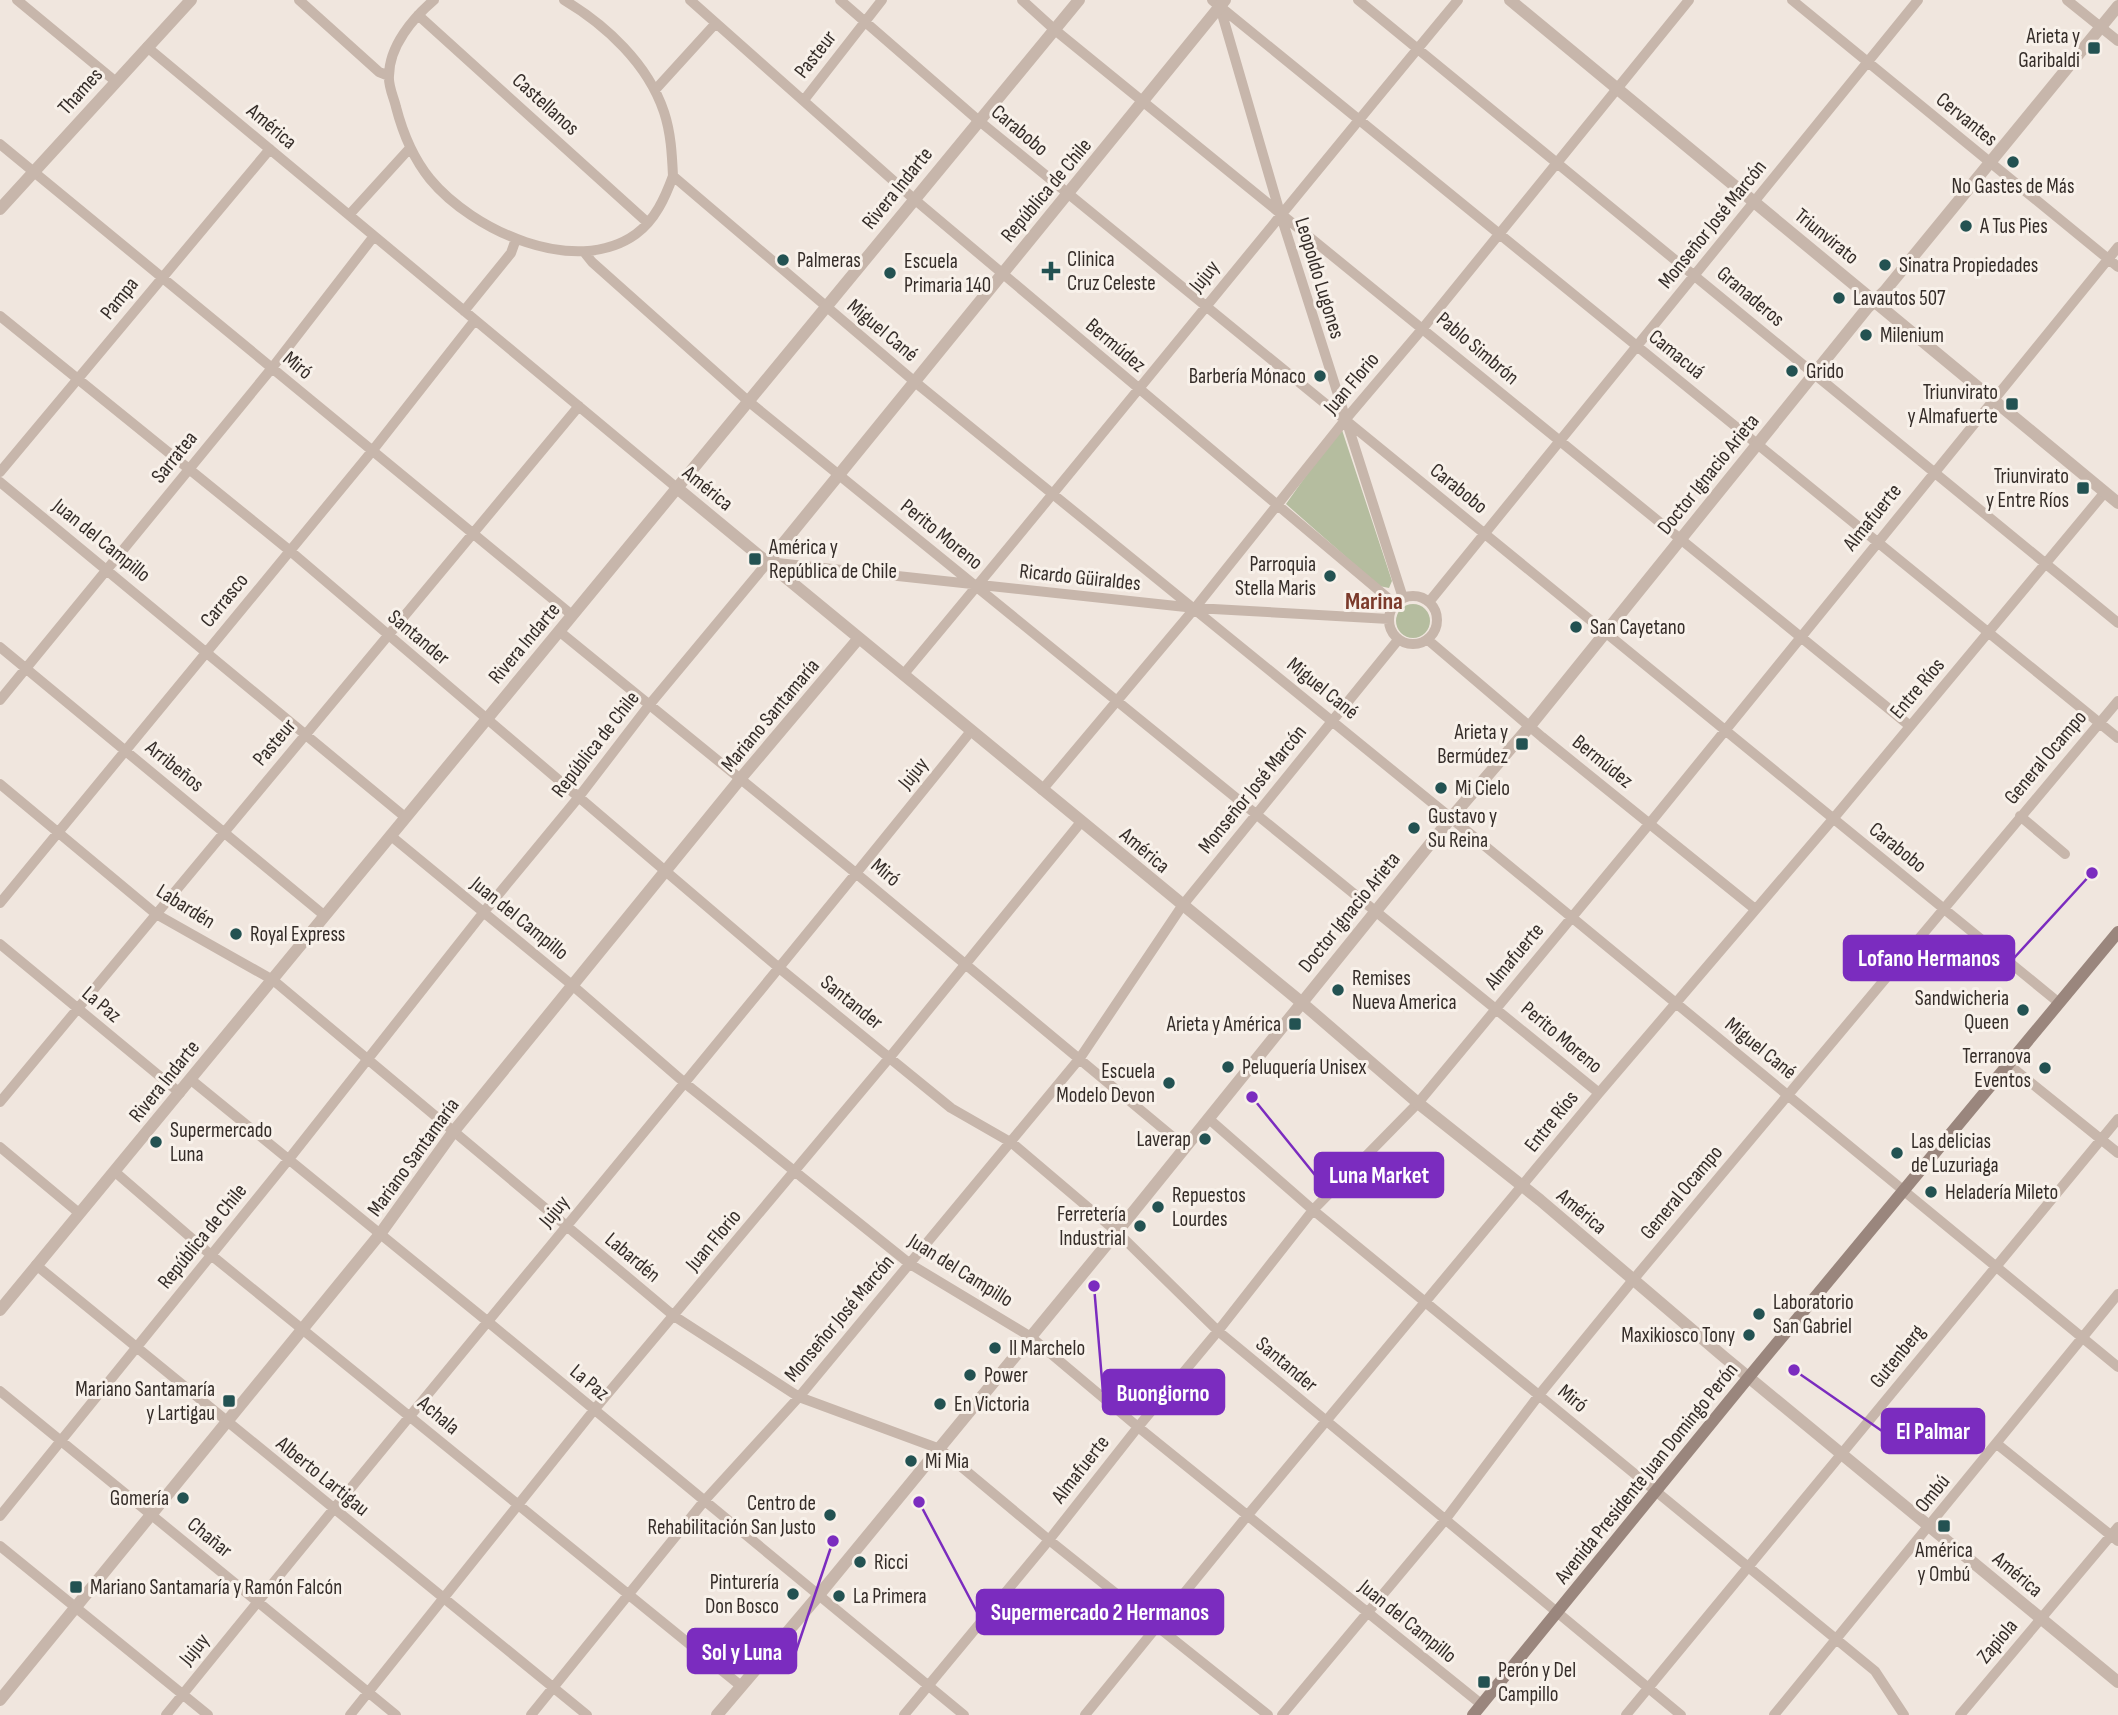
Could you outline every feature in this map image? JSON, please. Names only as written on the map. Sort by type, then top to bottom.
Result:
[{"type":"main road","name":"Avenida Presidente Juan Domingo Perón","points":[[1477,1710],[2118,932]]},
{"type":"street","points":[[17,0],[115,81]]},
{"type":"street","name":"Thames","points":[[0,209],[191,0]]},
{"type":"street","points":[[299,0],[379,72],[389,76]]},
{"type":"street","points":[[434,0],[402,35],[389,76],[401,127],[410,148],[431,181],[455,204],[485,225],[516,239],[584,252],[629,239],[648,223],[673,176],[668,125],[655,90],[619,43],[591,18],[564,0]]},
{"type":"street","name":"Bermúdez","points":[[692,0],[914,199],[1277,505],[1398,602]]},
{"type":"street","name":"Carabobo","points":[[840,0],[1067,194],[2058,1002]]},
{"type":"street","name":"Pasteur","points":[[804,100],[882,0]]},
{"type":"street","name":"Pablo Simbrón","points":[[1022,0],[1055,30],[1910,726]]},
{"type":"street","name":"Rivera Indarte","points":[[0,1310],[1079,0]]},
{"type":"street","name":"Granaderos","points":[[1359,0],[2118,623]]},
{"type":"street","name":"Jujuy","points":[[903,675],[1139,390],[1280,213],[1458,0]]},
{"type":"street","name":"Triunvirato","points":[[1510,0],[1876,300],[2118,503]]},
{"type":"street","name":"Juan Florio","points":[[1042,790],[1195,608],[1345,420],[1689,0]]},
{"type":"street","name":"Cervantes","points":[[1792,0],[2118,267]]},
{"type":"street","name":"Monseñor José Marcón","points":[[1429,603],[1918,0]]},
{"type":"street","points":[[2067,0],[2118,41]]},
{"type":"street","name":"República de Chile","points":[[0,1516],[578,798],[650,704],[1144,101],[1219,2]]},
{"type":"street","name":"Camacuá","points":[[1219,2],[1359,120],[2118,738]]},
{"type":"street","name":"Leopoldo Lugones","points":[[1219,2],[1398,602]]},
{"type":"street","name":"Doctor Ignacio Arieta","points":[[717,1715],[1031,1337],[1451,817],[1530,726],[1868,307],[1991,163],[2118,6]]},
{"type":"street","name":"Castellanos","points":[[418,15],[648,223]]},
{"type":"street","points":[[655,90],[716,23]]},
{"type":"street","name":"América","points":[[147,47],[1301,1002],[1748,1378],[2118,1682]]},
{"type":"street","name":"Miró","points":[[0,144],[572,615]]},
{"type":"street","points":[[349,215],[410,148]]},
{"type":"street","name":"Pampa","points":[[0,472],[270,149]]},
{"type":"street","name":"Miguel Cané","points":[[673,176],[915,382],[1451,817],[2118,1367]]},
{"type":"street","name":"Sarratea","points":[[0,700],[272,368],[374,236]]},
{"type":"street","points":[[464,311],[511,253],[516,239]]},
{"type":"street","name":"Almafuerte","points":[[904,1715],[1049,1540],[1313,1210],[1418,1103],[1650,823],[1877,540],[2118,247]]},
{"type":"street","name":"Perito Moreno","points":[[584,252],[748,401],[1598,1093]]},
{"type":"street","name":"Santander","points":[[0,316],[289,550],[778,967],[951,1108],[1012,1143],[1117,1232],[1218,1331],[1681,1715]]},
{"type":"street","name":"Carrasco","points":[[0,903],[373,450],[475,320]]},
{"type":"street","name":"Pasteur","points":[[0,1102],[579,406]]},
{"type":"street","name":"Juan del Campillo","points":[[0,482],[405,817]]},
{"type":"street","name":"Entre Ríos","points":[[1085,1715],[1598,1093],[1833,819],[2105,492]]},
{"type":"street","name":"Ricardo Güiraldes","points":[[768,562],[1195,608],[1389,619]]},
{"type":"street","points":[[1418,597],[1429,603],[1437,618],[1437,626],[1428,640],[1412,645],[1398,640],[1391,631],[1389,619],[1398,602],[1418,597]]},
{"type":"street","name":"Miró","points":[[559,631],[966,963],[1185,1147]]},
{"type":"street","name":"Mariano Santamaría","points":[[0,1700],[228,1424],[380,1234],[454,1130],[741,778],[859,638]]},
{"type":"street","name":"Monseñor José Marcón","points":[[531,1715],[705,1500],[799,1397],[1012,1143],[1080,1058],[1182,906],[1398,640]]},
{"type":"street","name":"Bermúdez","points":[[1428,640],[1755,909]]},
{"type":"street","name":"Arribeños","points":[[0,646],[325,916]]},
{"type":"street","name":"General Ocampo","points":[[1282,1715],[1445,1520],[1539,1395],[1633,1280],[2118,701]]},
{"type":"street","name":"Jujuy","points":[[166,1715],[487,1321],[686,1084],[971,731]]},
{"type":"street","name":"Labardén","points":[[0,784],[156,914],[273,980],[674,1317],[799,1397],[940,1448],[1049,1540],[1268,1715]]},
{"type":"street","points":[[2020,816],[2065,854]]},
{"type":"street","name":"Juan Florio","points":[[349,1715],[594,1410],[890,1057],[1081,822]]},
{"type":"street","name":"Juan del Campillo","points":[[391,836],[572,985],[686,1084],[910,1264],[1031,1337],[1367,1614],[1477,1710]]},
{"type":"street","name":"La Paz","points":[[0,944],[180,1093]]},
{"type":"street","points":[[2008,1065],[2118,1153]]},
{"type":"street","name":"La Paz","points":[[190,1079],[964,1715]]},
{"type":"street","name":"Miró","points":[[1209,1119],[1313,1210],[1875,1671],[1904,1715]]},
{"type":"street","name":"Gutenberg","points":[[1626,1715],[2118,1119]]},
{"type":"street","points":[[0,1147],[79,1213]]},
{"type":"street","name":"Achala","points":[[114,1171],[211,1255],[741,1686]]},
{"type":"street","name":"Alberto Lartigau","points":[[36,1265],[587,1715]]},
{"type":"street","name":"Ombú","points":[[1774,1715],[2118,1294]]},
{"type":"street","name":"Chañar","points":[[0,1391],[396,1715]]},
{"type":"street","points":[[1997,1444],[2116,1534]]},
{"type":"street","name":"Zapiola","points":[[1960,1715],[2116,1534]]},
{"type":"street","points":[[0,1546],[208,1715]]},
{"type":"green space","points":[[1342,430],[1392,581],[1389,588],[1379,586],[1286,504],[1337,432]]},
{"type":"green space","points":[[1413,604],[1425,609],[1430,621],[1425,633],[1413,638],[1401,633],[1396,621],[1401,609]]},
{"type":"place","name":"Arieta y Garibaldi","points":[[2094,48]]},
{"type":"place","name":"No Gastes de Más","points":[[2013,162]]},
{"type":"place","name":"A Tus Pies","points":[[1966,226]]},
{"type":"place","name":"Palmeras","points":[[783,260]]},
{"type":"place","name":"Sinatra Propiedades","points":[[1885,265]]},
{"type":"place","name":"Clinica Cruz Celeste","points":[[1051,271]]},
{"type":"place","name":"Escuela Primaria 140","points":[[890,273]]},
{"type":"place","name":"Lavautos 507","points":[[1839,298]]},
{"type":"place","name":"Milenium","points":[[1866,335]]},
{"type":"place","name":"Grido","points":[[1792,371]]},
{"type":"place","name":"Barbería Mónaco","points":[[1320,376]]},
{"type":"place","name":"Triunvirato y Almafuerte","points":[[2012,404]]},
{"type":"place","name":"Triunvirato y Entre Ríos","points":[[2083,488]]},
{"type":"place","name":"América y República de Chile","points":[[755,559]]},
{"type":"place","name":"Parroquia Stella Maris","points":[[1330,576]]},
{"type":"place","name":"San Cayetano","points":[[1576,627]]},
{"type":"place","name":"Arieta y Bermúdez","points":[[1522,744]]},
{"type":"place","name":"Mi Cielo","points":[[1441,788]]},
{"type":"place","name":"Gustavo y Su Reina","points":[[1414,828]]},
{"type":"place","name":"Lofano Hermanos","points":[[2092,873]]},
{"type":"place","name":"Royal Express","points":[[236,934]]},
{"type":"place","name":"Remises Nueva America","points":[[1338,990]]},
{"type":"place","name":"Sandwicheria Queen","points":[[2023,1010]]},
{"type":"place","name":"Arieta y América","points":[[1295,1024]]},
{"type":"place","name":"Peluquería Unisex","points":[[1228,1067]]},
{"type":"place","name":"Terranova Eventos","points":[[2045,1068]]},
{"type":"place","name":"Escuela Modelo Devon","points":[[1169,1083]]},
{"type":"place","name":"Luna Market","points":[[1252,1097]]},
{"type":"place","name":"Laverap","points":[[1205,1139]]},
{"type":"place","name":"Supermercado Luna","points":[[156,1142]]},
{"type":"place","name":"Las delicias de Luzuriaga","points":[[1897,1153]]},
{"type":"place","name":"Heladería Mileto","points":[[1931,1192]]},
{"type":"place","name":"Repuestos Lourdes","points":[[1158,1207]]},
{"type":"place","name":"Ferretería Industrial","points":[[1140,1226]]},
{"type":"place","name":"Buongiorno","points":[[1094,1286]]},
{"type":"place","name":"Laboratorio San Gabriel","points":[[1759,1314]]},
{"type":"place","name":"Maxikiosco Tony","points":[[1749,1335]]},
{"type":"place","name":"Il Marchelo","points":[[995,1348]]},
{"type":"place","name":"El Palmar","points":[[1794,1370]]},
{"type":"place","name":"Power","points":[[970,1375]]},
{"type":"place","name":"Mariano Santamaría y Lartigau","points":[[229,1401]]},
{"type":"place","name":"En Victoria","points":[[940,1404]]},
{"type":"place","name":"Mi Mia","points":[[911,1461]]},
{"type":"place","name":"Gomería","points":[[183,1498]]},
{"type":"place","name":"Supermercado 2 Hermanos","points":[[919,1502]]},
{"type":"place","name":"Centro de Rehabilitación San Justo","points":[[830,1515]]},
{"type":"place","name":"América y Ombú","points":[[1944,1526]]},
{"type":"place","name":"Sol y Luna","points":[[833,1541]]},
{"type":"place","name":"Ricci","points":[[860,1562]]},
{"type":"place","name":"Mariano Santamaría y Ramón Falcón","points":[[76,1587]]},
{"type":"place","name":"Pinturería Don Bosco","points":[[793,1594]]},
{"type":"place","name":"La Primera","points":[[839,1596]]},
{"type":"place","name":"Perón y Del Campillo","points":[[1484,1682]]},
{"type":"district","name":"Marina","points":[[1374,601]]}]
